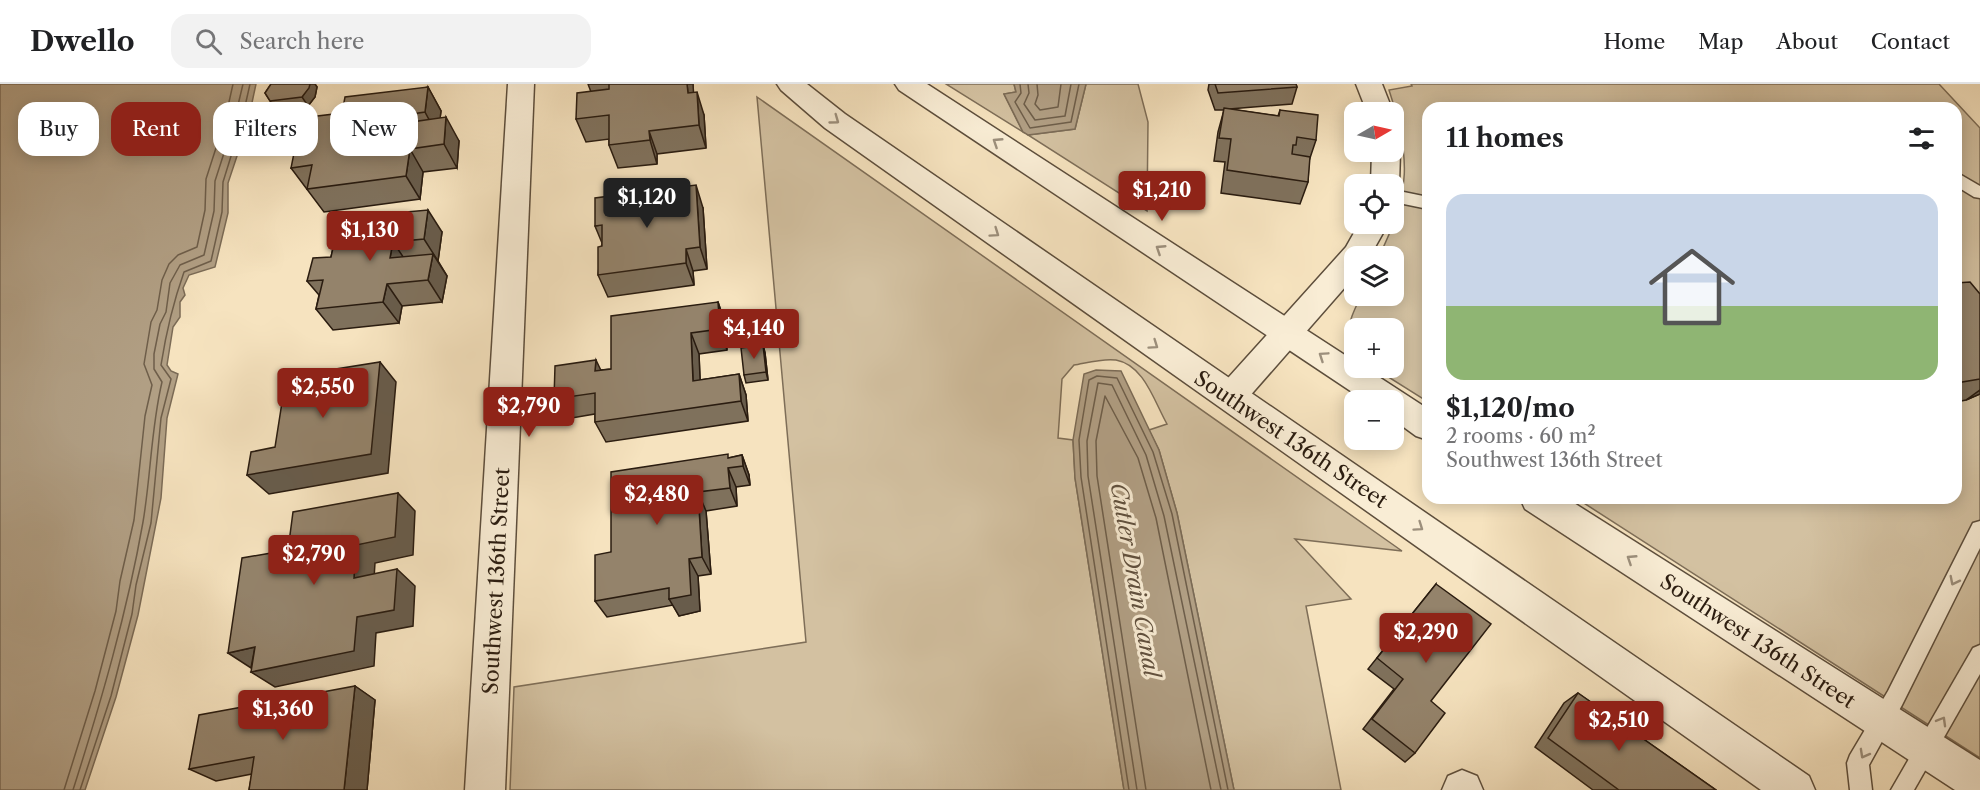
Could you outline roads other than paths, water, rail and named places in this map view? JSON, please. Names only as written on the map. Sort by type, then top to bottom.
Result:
[{"type":"street","name":"Southwest 136th Street","points":[[485,790],[521,84]]},
{"type":"street","name":"Southwest 136th Street","points":[[790,84],[835,121],[1795,790]]},
{"type":"street","points":[[908,84],[1374,390]]},
{"type":"street","points":[[1369,84],[1376,102]]},
{"type":"street","points":[[1230,397],[1356,255],[1368,234]]},
{"type":"street","points":[[1404,410],[1422,422]]},
{"type":"street","name":"Southwest 136th Street","points":[[1546,504],[1980,783]]},
{"type":"lane","points":[[1962,182],[1978,193]]},
{"type":"lane","points":[[1404,198],[1422,202]]},
{"type":"lane","points":[[1861,790],[1858,763],[1882,721],[1980,529]]},
{"type":"lane","points":[[1902,790],[1980,655]]},
{"type":"water","points":[[0,84],[256,84],[252,102],[213,102],[213,156],[237,156],[228,183],[228,213],[215,267],[189,275],[183,288],[185,295],[180,302],[180,317],[173,327],[167,365],[171,371],[178,374],[167,418],[161,498],[138,615],[116,697],[85,790],[0,790]]},
{"type":"water","points":[[1014,84],[1086,84],[1075,129],[1028,135],[1023,132],[1004,94],[1016,92]]},
{"type":"water","name":"Cutler Drain Canal","points":[[1096,370],[1121,371],[1159,450],[1177,513],[1234,790],[1124,790],[1075,478],[1073,440],[1084,374]]}]
